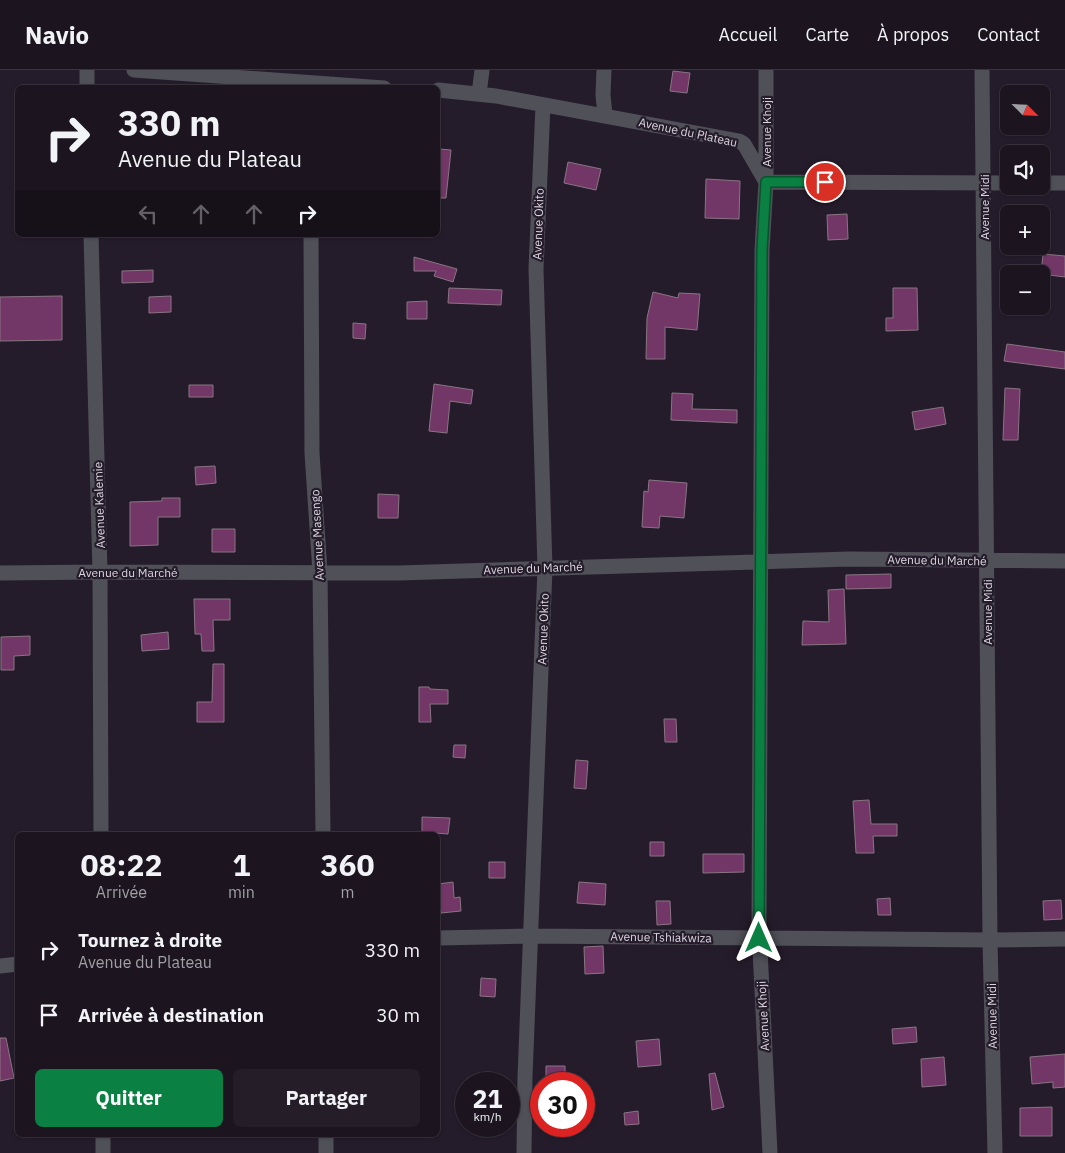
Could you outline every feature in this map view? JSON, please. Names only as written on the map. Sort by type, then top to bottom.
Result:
[{"type":"street","points":[[87,70],[87,85]]},
{"type":"street","points":[[134,70],[312,85],[350,77],[375,85]]},
{"type":"street","points":[[479,94],[482,70]]},
{"type":"street","points":[[604,70],[603,95],[605,115]]},
{"type":"street","name":"Avenue Khoji","points":[[766,70],[766,182],[762,250],[759,938],[770,1153]]},
{"type":"street","name":"Avenue Midi","points":[[982,70],[990,940],[995,1153]]},
{"type":"street","name":"Avenue du Plateau","points":[[440,90],[479,94],[605,115],[740,141],[744,144],[766,182]]},
{"type":"street","name":"Avenue Okito","points":[[524,1153],[525,1077],[545,568],[536,269],[543,105]]},
{"type":"street","points":[[766,182],[1000,183]]},
{"type":"street","points":[[1050,183],[1065,183]]},
{"type":"street","name":"Avenue Kalemie","points":[[91,237],[100,572],[101,832]]},
{"type":"street","name":"Avenue Masengo","points":[[311,237],[310,349],[312,453],[320,572],[323,832]]},
{"type":"street","name":"Avenue du Marché","points":[[0,573],[399,573],[762,560],[940,559],[1065,561]]},
{"type":"street","name":"Avenue Tshiakwiza","points":[[440,938],[532,936],[1065,939]]},
{"type":"street","points":[[0,966],[15,964]]},
{"type":"street","points":[[103,1137],[103,1153]]},
{"type":"street","points":[[326,1137],[326,1153]]},
{"type":"building","points":[[673,71],[690,73],[687,93],[670,91]]},
{"type":"building","points":[[440,149],[451,150],[446,198],[440,198]]},
{"type":"building","points":[[568,162],[601,169],[596,190],[564,183]]},
{"type":"building","points":[[706,179],[740,181],[739,219],[705,218]]},
{"type":"building","points":[[847,214],[848,239],[828,240],[827,215]]},
{"type":"building","points":[[1043,255],[1065,256],[1065,277],[1050,275],[1050,265],[1042,265]]},
{"type":"building","points":[[414,257],[457,269],[453,282],[434,276],[436,271],[414,271]]},
{"type":"building","points":[[153,270],[153,282],[122,283],[122,271]]},
{"type":"building","points":[[449,288],[502,290],[501,305],[448,303]]},
{"type":"building","points":[[893,288],[917,288],[918,330],[886,331],[886,318],[893,318]]},
{"type":"building","points":[[653,292],[678,298],[679,293],[700,294],[697,330],[665,327],[665,359],[646,359],[647,318]]},
{"type":"building","points":[[62,296],[62,340],[0,341],[0,297]]},
{"type":"building","points":[[171,296],[171,312],[149,313],[149,297]]},
{"type":"building","points":[[427,301],[427,319],[407,319],[407,302]]},
{"type":"building","points":[[353,323],[366,324],[365,339],[353,338]]},
{"type":"building","points":[[1007,344],[1065,352],[1065,369],[1004,361]]},
{"type":"building","points":[[434,384],[473,390],[471,404],[450,401],[447,433],[429,431]]},
{"type":"building","points":[[189,385],[213,385],[213,397],[189,397]]},
{"type":"building","points":[[1005,388],[1020,389],[1018,440],[1003,440]]},
{"type":"building","points":[[672,393],[693,394],[692,409],[737,410],[737,423],[671,420]]},
{"type":"building","points":[[943,407],[946,424],[915,430],[912,412]]},
{"type":"building","points":[[215,466],[216,483],[196,485],[195,467]]},
{"type":"building","points":[[649,480],[687,483],[684,518],[660,516],[659,528],[642,527],[644,491],[648,492]]},
{"type":"building","points":[[378,494],[399,495],[398,518],[378,518]]},
{"type":"building","points":[[162,498],[180,498],[180,517],[158,517],[158,545],[130,546],[130,502],[162,501]]},
{"type":"building","points":[[212,529],[235,529],[235,552],[212,552]]},
{"type":"building","points":[[891,574],[891,588],[846,589],[846,575]]},
{"type":"building","points":[[844,589],[846,644],[802,645],[803,621],[829,622],[828,590]]},
{"type":"building","points":[[194,599],[230,599],[230,620],[213,620],[214,651],[202,651],[201,634],[195,634]]},
{"type":"building","points":[[168,632],[169,649],[142,651],[141,635]]},
{"type":"building","points":[[30,636],[30,655],[14,656],[14,670],[1,670],[1,637]]},
{"type":"building","points":[[213,664],[224,664],[224,722],[197,722],[197,702],[212,702]]},
{"type":"building","points":[[419,687],[448,690],[448,704],[430,704],[431,722],[419,722]]},
{"type":"building","points":[[664,719],[676,719],[677,742],[665,742]]},
{"type":"building","points":[[454,745],[466,745],[465,758],[453,757]]},
{"type":"building","points":[[576,760],[588,761],[586,789],[574,788]]},
{"type":"building","points":[[869,800],[871,824],[897,824],[897,836],[873,836],[874,853],[856,853],[853,801]]},
{"type":"building","points":[[422,817],[450,818],[448,834],[422,832]]},
{"type":"building","points":[[650,842],[664,842],[664,856],[650,856]]},
{"type":"building","points":[[703,854],[744,854],[744,872],[703,873]]},
{"type":"building","points":[[489,862],[505,862],[505,878],[489,878]]},
{"type":"building","points":[[453,882],[454,898],[460,897],[461,911],[441,913],[440,884]]},
{"type":"building","points":[[579,882],[606,884],[605,905],[577,903]]},
{"type":"building","points":[[890,898],[891,915],[878,915],[877,899]]},
{"type":"building","points":[[1061,900],[1062,919],[1044,920],[1043,901]]},
{"type":"building","points":[[656,901],[670,901],[671,924],[657,925]]},
{"type":"building","points":[[603,946],[604,973],[585,974],[584,947]]},
{"type":"building","points":[[481,978],[496,979],[495,997],[480,996]]},
{"type":"building","points":[[916,1027],[917,1042],[893,1044],[892,1029]]},
{"type":"building","points":[[0,1038],[6,1038],[14,1078],[0,1081]]},
{"type":"building","points":[[659,1039],[661,1065],[638,1067],[636,1041]]},
{"type":"building","points":[[1065,1054],[1065,1087],[1053,1088],[1053,1082],[1032,1084],[1030,1057]]},
{"type":"building","points":[[944,1057],[946,1085],[922,1087],[921,1059]]},
{"type":"building","points":[[546,1066],[565,1066],[565,1072],[546,1072]]},
{"type":"building","points":[[715,1073],[724,1107],[712,1110],[709,1074]]},
{"type":"building","points":[[1052,1107],[1052,1136],[1020,1136],[1020,1108]]},
{"type":"building","points":[[638,1111],[639,1124],[625,1125],[624,1113]]},
{"type":"route","points":[[759,938],[762,250],[766,182],[825,182]]}]
